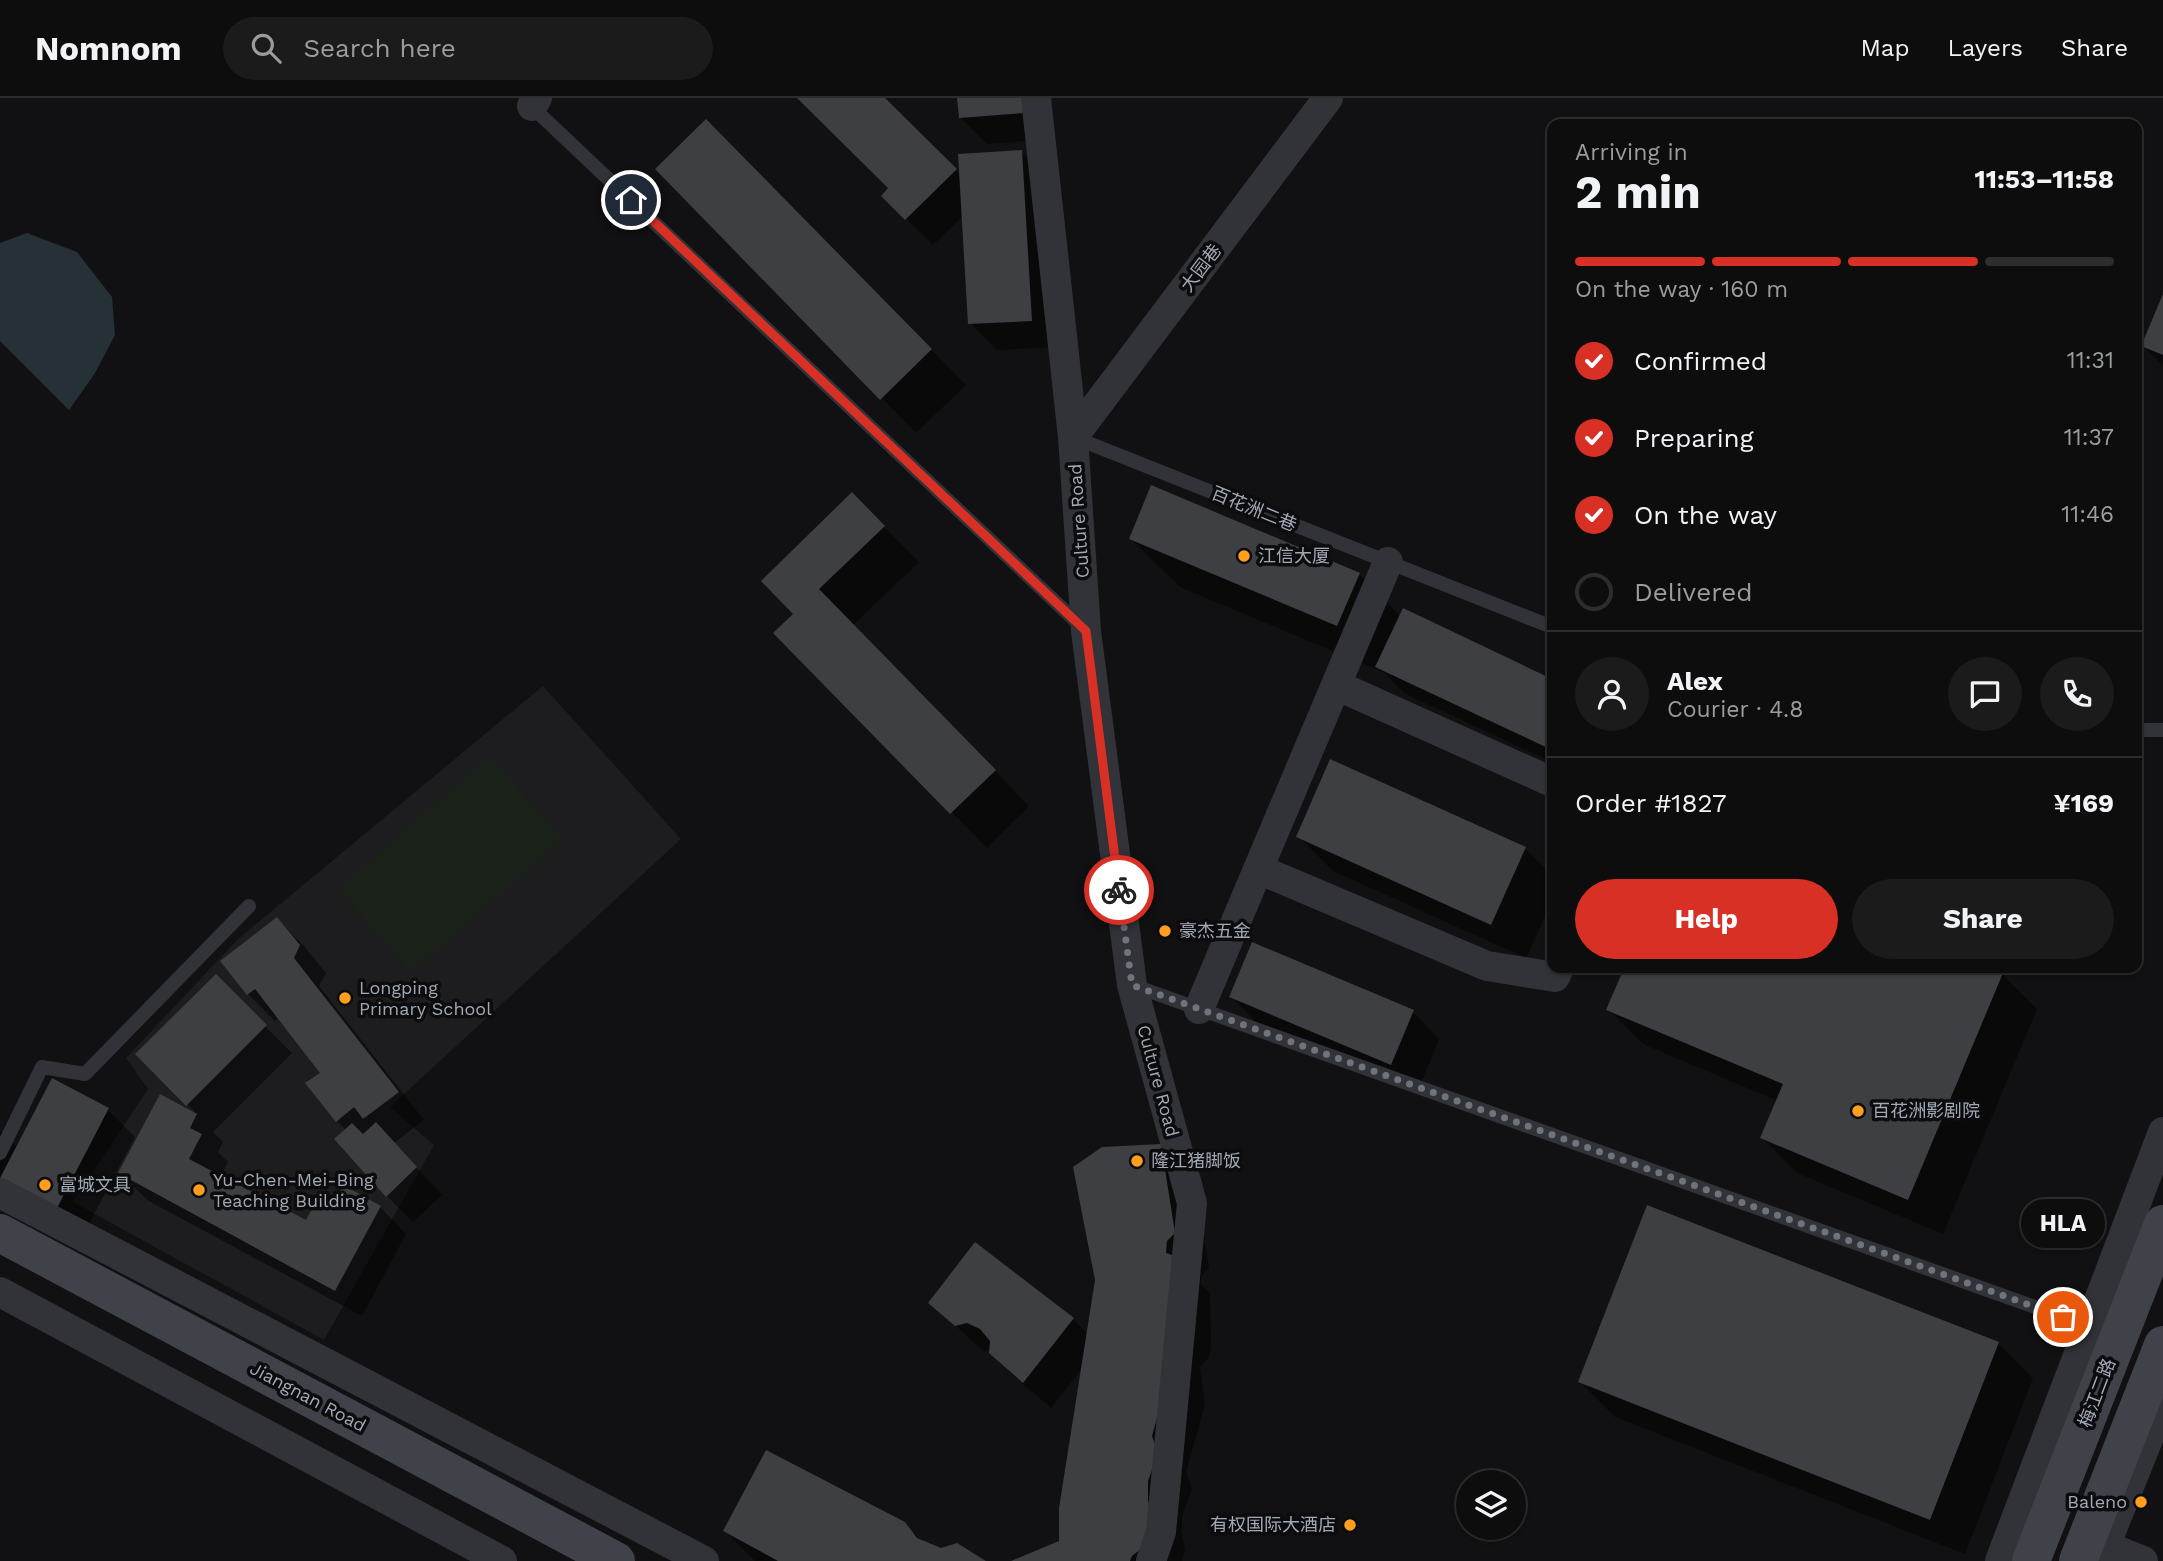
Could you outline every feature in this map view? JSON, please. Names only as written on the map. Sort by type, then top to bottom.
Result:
[{"type":"main road","name":"梅江二路","points":[[2031,1561],[2104,1331],[2163,1224]]},
{"type":"main road","name":"Jiangnan Road","points":[[0,1233],[616,1561]]},
{"type":"main road","points":[[2092,1555],[2163,1345]]},
{"type":"street","name":"Culture Road","points":[[1036,98],[1073,437],[1086,631],[1132,985],[1192,1203],[1160,1532],[1151,1561]]},
{"type":"street","name":"大园巷","points":[[1073,437],[1328,98]]},
{"type":"street","points":[[1199,1009],[1388,562]]},
{"type":"street","points":[[1336,685],[1547,780]]},
{"type":"street","points":[[1258,869],[1487,966],[1555,977],[1557,973]]},
{"type":"street","points":[[2000,1561],[2104,1331],[2163,1132]]},
{"type":"street","points":[[0,1193],[704,1561]]},
{"type":"street","points":[[0,1292],[502,1561]]},
{"type":"street","points":[[2143,1561],[2092,1555],[2163,1402]]},
{"type":"lane","points":[[531,101],[1086,631]]},
{"type":"lane","name":"百花洲二巷","points":[[1073,437],[1547,625]]},
{"type":"lane","points":[[2142,730],[2163,730]]},
{"type":"lane","points":[[0,1153],[42,1067],[85,1074],[249,906]]},
{"type":"lane","points":[[1132,985],[2104,1331]]},
{"type":"shaded area","points":[[27,233],[77,252],[112,297],[115,335],[95,373],[69,410],[0,341],[0,243]]},
{"type":"shaded area","name":"Longping Primary School","points":[[543,686],[681,839],[390,1107],[434,1145],[324,1340],[73,1202],[148,1089],[126,1058],[238,939]]},
{"type":"shaded area","points":[[490,756],[563,839],[411,972],[338,889]]},
{"type":"building","points":[[797,98],[885,98],[957,169],[905,220],[881,196],[888,188]]},
{"type":"building","points":[[957,98],[1022,98],[1023,113],[959,118]]},
{"type":"building","points":[[706,119],[932,349],[880,400],[655,169]]},
{"type":"building","points":[[1022,150],[1032,321],[968,324],[958,154]]},
{"type":"building","points":[[2163,294],[2163,355],[2142,346]]},
{"type":"building","name":"江信大厦","points":[[1151,485],[1360,573],[1337,626],[1129,539]]},
{"type":"building","points":[[852,492],[885,526],[819,589],[996,770],[950,814],[773,633],[793,614],[761,581]]},
{"type":"building","points":[[1403,608],[1547,677],[1547,748],[1375,667]]},
{"type":"building","points":[[1330,759],[1526,847],[1491,925],[1296,837]]},
{"type":"building","points":[[277,917],[300,945],[294,958],[399,1092],[363,1119],[354,1107],[336,1122],[305,1083],[320,1073],[255,989],[247,995],[220,961]]},
{"type":"building","points":[[1252,942],[1414,1010],[1391,1065],[1229,997]]},
{"type":"building","name":"百花洲影剧院","points":[[1622,973],[2003,973],[1908,1200],[1760,1138],[1783,1084],[1606,1010]]},
{"type":"building","points":[[216,974],[267,1025],[186,1106],[135,1054]]},
{"type":"building","points":[[52,1078],[109,1108],[57,1208],[0,1178]]},
{"type":"building","name":"Yu-Chen-Mei-Bing Teaching Building","points":[[160,1094],[197,1114],[190,1128],[202,1134],[189,1159],[306,1220],[320,1194],[335,1201],[343,1185],[381,1206],[335,1291],[118,1173]]},
{"type":"building","points":[[376,1122],[417,1167],[386,1197],[334,1139],[352,1123],[363,1134]]},
{"type":"building","points":[[1161,1144],[1175,1233],[1167,1241],[1166,1253],[1175,1256],[1171,1369],[1152,1436],[1158,1453],[1148,1481],[1151,1514],[1141,1549],[1130,1561],[1011,1561],[1059,1541],[1059,1508],[1095,1280],[1073,1167],[1102,1147]]},
{"type":"building","points":[[1647,1205],[1999,1342],[1930,1520],[1578,1382]]},
{"type":"building","points":[[975,1242],[1074,1318],[1023,1383],[989,1353],[990,1341],[980,1329],[967,1323],[955,1326],[928,1303]]},
{"type":"building","points":[[766,1450],[905,1522],[917,1538],[941,1548],[957,1543],[986,1561],[778,1561],[723,1531]]},
{"type":"way so far","points":[[1119,890],[1132,985],[2063,1317]]},
{"type":"place","name":"江信大厦","points":[[1244,556]]},
{"type":"place","name":"豪杰五金","points":[[1165,931]]},
{"type":"place","name":"Longping Primary School","points":[[345,998]]},
{"type":"place","name":"百花洲影剧院","points":[[1858,1111]]},
{"type":"place","name":"隆江猪脚饭","points":[[1137,1161]]},
{"type":"place","name":"富城文具","points":[[45,1185]]},
{"type":"place","name":"Yu-Chen-Mei-Bing Teaching Building","points":[[199,1190]]},
{"type":"place","name":"HLA","points":[[2063,1317]]},
{"type":"place","name":"Baleno","points":[[2141,1502]]},
{"type":"place","name":"有权国际大酒店","points":[[1350,1525]]},
{"type":"route","points":[[631,200],[1086,631],[1119,890]]}]
